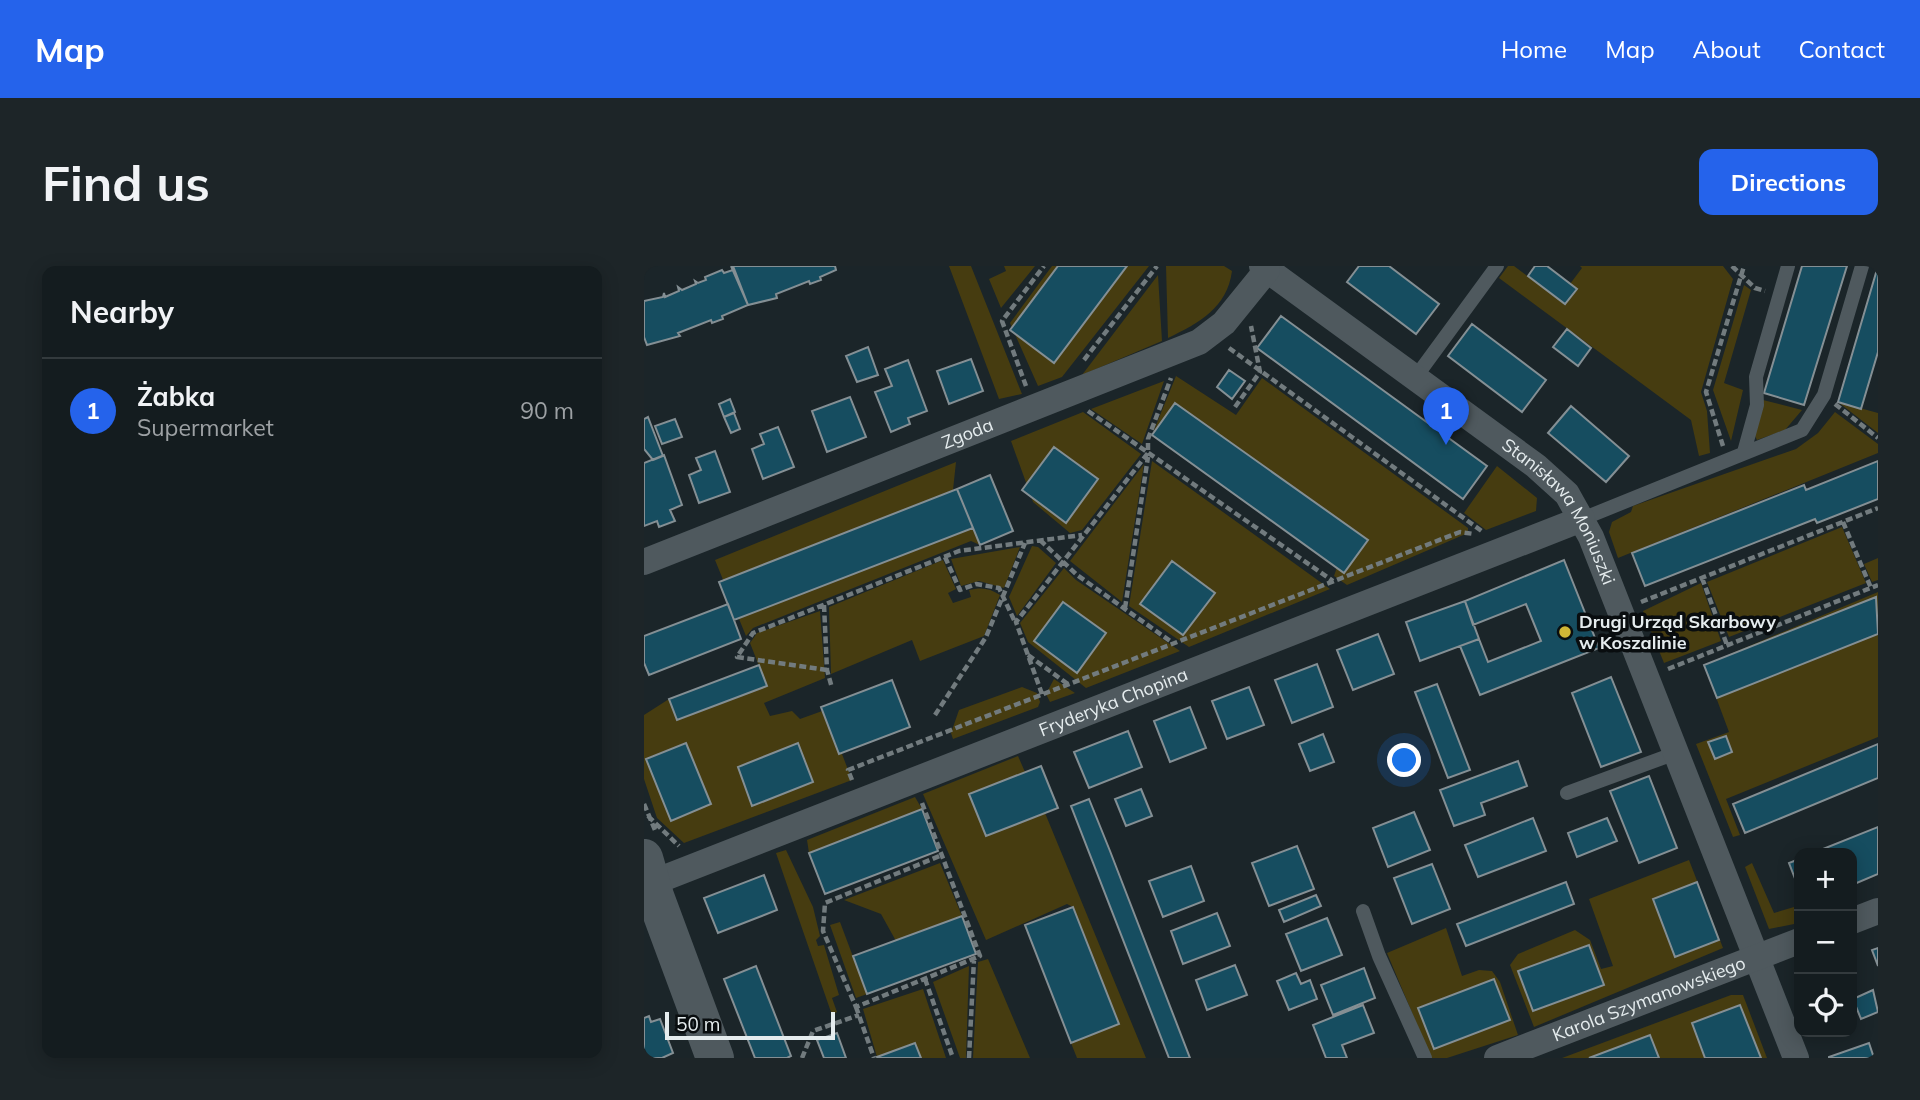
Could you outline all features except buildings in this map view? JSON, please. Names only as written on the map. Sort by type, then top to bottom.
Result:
[{"type":"main road","points":[[647,876],[715,1058]]},
{"type":"street","name":"Stanisława Moniuszki","points":[[1265,268],[1552,478],[1567,494],[1582,519],[1620,610],[1796,1058]]},
{"type":"street","name":"Zgoda","points":[[644,562],[1199,342],[1224,323],[1265,268]]},
{"type":"street","name":"Fryderyka Chopina","points":[[647,876],[912,780],[1582,519]]},
{"type":"street","points":[[1857,919],[1878,911]]},
{"type":"street","name":"Karola Szymanowskiego","points":[[1497,1058],[1794,943]]},
{"type":"lane","points":[[1415,378],[1497,266]]},
{"type":"lane","points":[[1744,452],[1757,405],[1756,377],[1788,266]]},
{"type":"lane","points":[[1582,519],[1802,430],[1824,395],[1862,266]]},
{"type":"lane","points":[[1567,793],[1675,753]]},
{"type":"lane","points":[[1363,911],[1379,956],[1425,1058]]},
{"type":"path","points":[[1030,394],[1002,321],[1044,266]]},
{"type":"path","points":[[1078,368],[1157,266]]},
{"type":"path","points":[[1732,266],[1755,288],[1779,295]]},
{"type":"path","points":[[1727,460],[1706,392],[1744,266]]},
{"type":"path","points":[[1235,407],[1260,372],[1251,322]]},
{"type":"path","points":[[851,790],[854,783],[848,771],[1042,694],[1460,532],[1489,537],[1222,344]]},
{"type":"path","points":[[1125,608],[1148,439],[1174,370]]},
{"type":"path","points":[[1824,395],[1878,438]]},
{"type":"path","points":[[1082,407],[1334,582]]},
{"type":"path","points":[[1016,622],[1148,453]]},
{"type":"path","points":[[1620,610],[1878,508]]},
{"type":"path","points":[[1843,522],[1871,588]]},
{"type":"path","points":[[827,670],[737,657],[753,633],[959,551],[1082,535]]},
{"type":"path","points":[[1040,540],[1062,561],[1173,644]]},
{"type":"path","points":[[935,715],[986,637],[1026,542]]},
{"type":"path","points":[[945,557],[960,590],[976,584],[991,585],[999,588],[1004,595],[1042,694]]},
{"type":"path","points":[[1702,578],[1727,645]]},
{"type":"path","points":[[1646,677],[1878,585]]},
{"type":"path","points":[[824,605],[827,670],[832,688]]},
{"type":"path","points":[[1027,654],[1069,685]]},
{"type":"path","points":[[856,1007],[980,956],[912,780]]},
{"type":"path","points":[[648,816],[682,849]]},
{"type":"path","points":[[874,1058],[856,1007],[823,931],[825,904],[942,855]]},
{"type":"path","points":[[970,1058],[974,959]]},
{"type":"path","points":[[925,979],[953,1058]]},
{"type":"path","points":[[802,1058],[813,1031],[859,1015]]},
{"type":"shaded area","points":[[949,266],[971,266],[1022,394],[999,399]]},
{"type":"shaded area","points":[[1004,266],[1035,266],[1001,308],[989,279],[1006,271]]},
{"type":"shaded area","points":[[1052,266],[1149,266],[1062,377],[1038,386],[1010,323]]},
{"type":"shaded area","points":[[1166,266],[1224,266],[1232,271],[1229,284],[1218,305],[1201,320],[1168,338]]},
{"type":"shaded area","points":[[1508,266],[1514,266],[1565,304],[1577,289],[1570,284],[1582,268],[1580,266],[1723,266],[1733,279],[1701,392],[1707,411],[1710,453],[1699,456],[1691,420],[1499,278]]},
{"type":"shaded area","points":[[1158,275],[1162,341],[1082,375]]},
{"type":"shaded area","points":[[1744,285],[1751,290],[1724,383],[1743,390],[1731,441],[1713,390]]},
{"type":"shaded area","points":[[1176,376],[1236,415],[1262,378],[1468,528],[1468,533],[1347,585],[1334,576],[1337,567],[1345,572],[1367,540],[1175,403],[1152,435]]},
{"type":"shaded area","points":[[1164,381],[1142,444],[1091,409]]},
{"type":"shaded area","points":[[1763,400],[1802,410],[1785,430],[1757,440],[1754,434]]},
{"type":"shaded area","points":[[1838,402],[1878,413],[1878,433]]},
{"type":"shaded area","points":[[1083,412],[1141,454],[1082,530],[1070,533],[1033,502],[1011,441]]},
{"type":"shaded area","points":[[1835,412],[1878,444],[1878,453],[1618,558],[1609,532],[1612,522],[1631,512],[1633,506],[1796,449],[1818,433]]},
{"type":"shaded area","points":[[1152,461],[1330,589],[1189,647],[1129,606]]},
{"type":"shaded area","points":[[956,462],[953,490],[957,489],[980,545],[971,541],[753,628],[746,636],[715,560]]},
{"type":"shaded area","points":[[1144,464],[1122,602],[1070,561]]},
{"type":"shaded area","points":[[1497,466],[1537,498],[1536,511],[1486,530],[1464,513]]},
{"type":"shaded area","points":[[1842,527],[1866,583],[1729,637],[1707,582]]},
{"type":"shaded area","points":[[1032,546],[1038,547],[1056,563],[1017,616],[1009,597]]},
{"type":"shaded area","points":[[1020,547],[1004,588],[979,581],[961,586],[951,559]]},
{"type":"shaded area","points":[[1878,558],[1878,580],[1872,582],[1864,564]]},
{"type":"shaded area","points":[[943,560],[956,589],[948,593],[953,603],[971,597],[969,590],[973,589],[981,588],[1000,595],[984,636],[920,661],[912,640],[831,674],[829,607]]},
{"type":"shaded area","points":[[1064,568],[1076,580],[1180,651],[1086,688],[1028,642],[1020,623]]},
{"type":"shaded area","points":[[1701,583],[1721,641],[1664,663],[1643,611]]},
{"type":"shaded area","points":[[1878,592],[1878,737],[1726,799],[1740,835],[1733,837],[1696,744],[1729,732],[1704,665]]},
{"type":"shaded area","points":[[820,611],[825,678],[764,703],[770,716],[792,711],[800,719],[825,710],[852,780],[684,843],[657,818],[644,779],[644,715],[669,699],[677,720],[767,686],[750,643],[757,633]]},
{"type":"shaded area","points":[[1054,679],[1075,693],[1050,702],[1046,694]]},
{"type":"shaded area","points":[[1022,687],[1037,693],[1040,702],[1038,707],[953,739],[951,733],[959,710]]},
{"type":"shaded area","points":[[1018,756],[1025,772],[969,794],[985,835],[1045,813],[1146,1058],[1077,1058],[1071,1043],[1119,1024],[1073,907],[1067,904],[986,940],[923,794]]},
{"type":"shaded area","points":[[915,797],[922,809],[809,853],[807,840]]},
{"type":"shaded area","points":[[786,850],[813,907],[820,936],[816,940],[818,946],[824,945],[839,995],[832,998],[837,1012],[832,1015],[776,853]]},
{"type":"shaded area","points":[[1689,860],[1723,948],[1534,1027],[1510,965],[1518,954],[1575,930],[1590,940],[1601,969],[1613,966],[1589,899]]},
{"type":"shaded area","points":[[940,863],[962,916],[896,941],[881,914],[844,900]]},
{"type":"shaded area","points":[[1752,863],[1774,913],[1794,907],[1794,924],[1769,929],[1745,867]]},
{"type":"shaded area","points":[[840,922],[867,994],[856,998],[830,925]]},
{"type":"shaded area","points":[[1446,928],[1462,976],[1479,970],[1492,971],[1500,982],[1518,1035],[1447,1058],[1431,1058],[1387,953]]},
{"type":"shaded area","points":[[988,959],[1030,1058],[973,1058],[978,962]]},
{"type":"shaded area","points":[[969,966],[966,1058],[960,1058],[933,982]]},
{"type":"shaded area","points":[[923,989],[946,1058],[921,1058],[914,1043],[877,1057],[863,1009]]},
{"type":"shaded area","points":[[1731,995],[1743,995],[1767,1058],[1562,1058]]},
{"type":"place","name":"Żabka","points":[[1446,445]]},
{"type":"place","name":"Drugi Urząd Skarbowy w Koszalinie","points":[[1565,632]]}]
